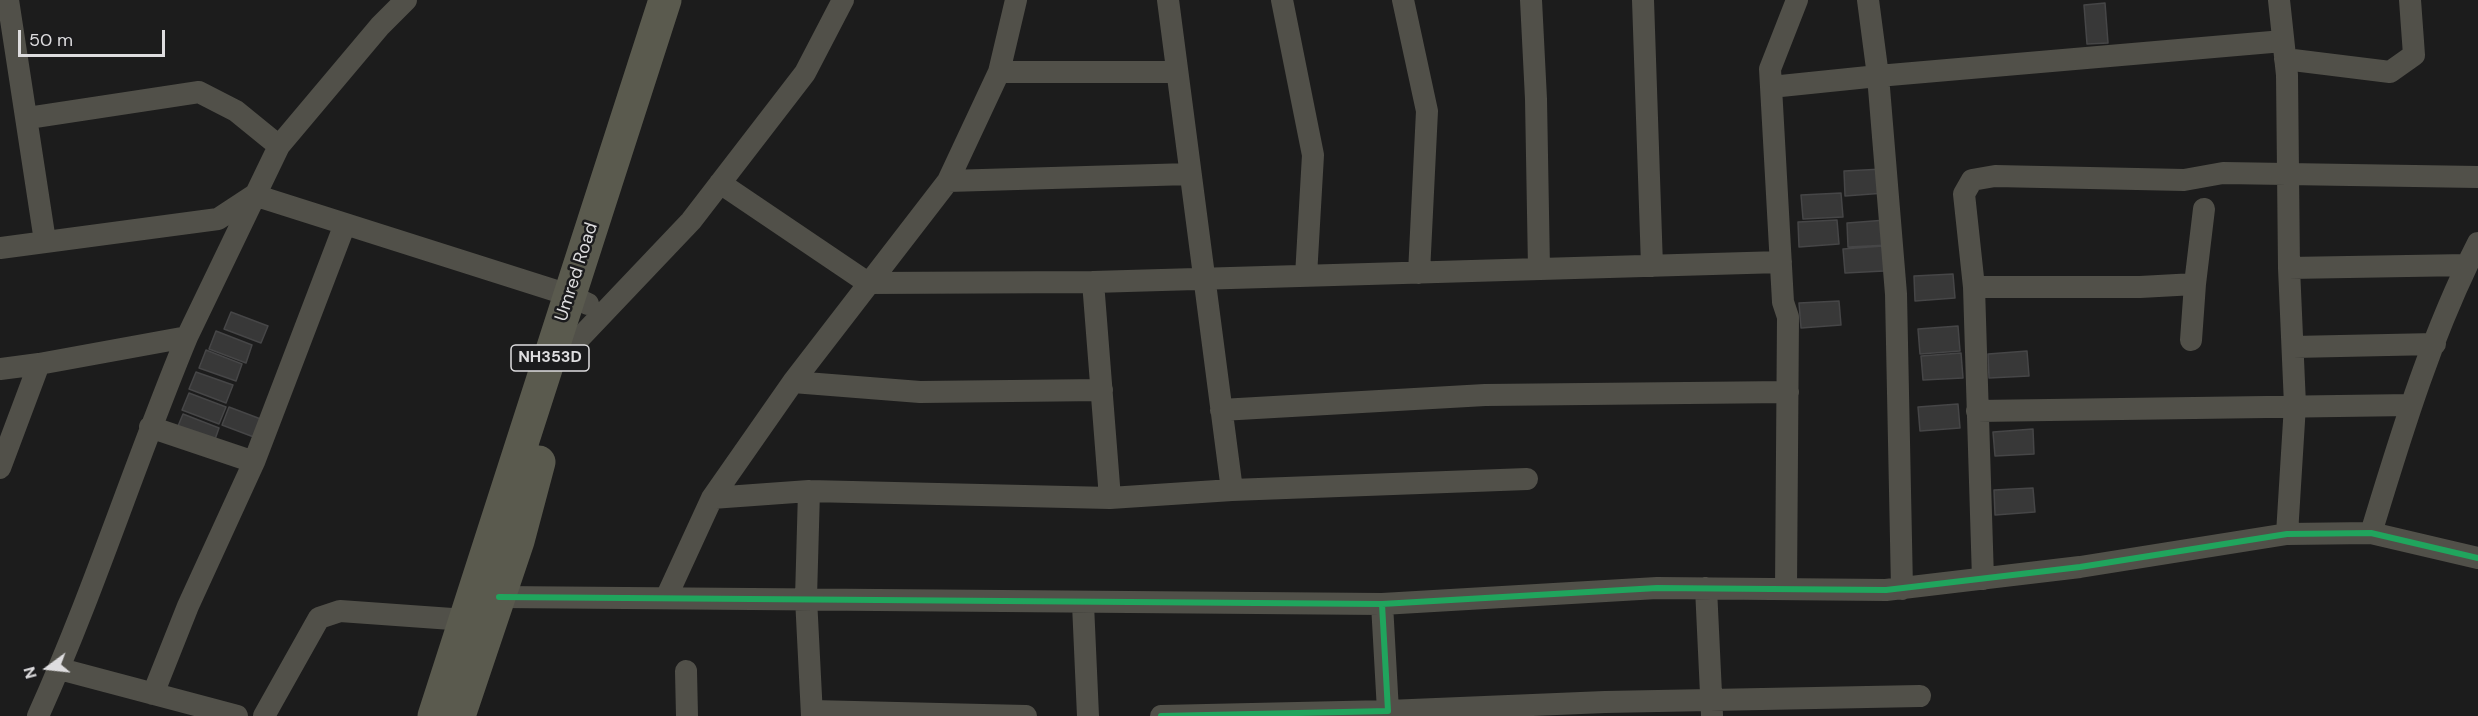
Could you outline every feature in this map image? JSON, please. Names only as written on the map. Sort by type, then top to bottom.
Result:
[{"type":"highway","name":"Umred Road","points":[[579,300],[665,0]]},
{"type":"highway","name":"NH353D","points":[[459,716],[499,597],[566,340],[579,300],[649,124],[685,0]]},
{"type":"highway","name":"Umred Road","points":[[434,716],[566,340]]},
{"type":"street","points":[[8,0],[28,118],[45,241]]},
{"type":"street","points":[[38,716],[60,669],[150,427],[187,337],[279,146],[380,26],[406,0]]},
{"type":"street","points":[[566,340],[691,221],[805,73],[843,0]]},
{"type":"street","points":[[666,598],[712,498],[793,382],[948,181],[999,72],[1016,0]]},
{"type":"street","points":[[1168,0],[1232,490]]},
{"type":"street","points":[[1282,0],[1313,155],[1306,276]]},
{"type":"street","points":[[1403,0],[1427,111],[1419,273]]},
{"type":"street","points":[[1531,0],[1536,99],[1539,269]]},
{"type":"street","points":[[1643,0],[1652,266]]},
{"type":"street","points":[[1786,590],[1788,317],[1783,302],[1770,69],[1797,0]]},
{"type":"street","points":[[1868,0],[1878,76],[1896,294],[1902,589]]},
{"type":"street","points":[[2279,0],[2284,50],[2295,405],[2287,534]]},
{"type":"street","points":[[1771,87],[1878,76],[2284,50],[2390,72],[2414,55],[2410,0]]},
{"type":"street","points":[[999,72],[1178,72]]},
{"type":"street","points":[[28,118],[199,92],[236,111],[279,146]]},
{"type":"street","points":[[1983,579],[1974,287],[1964,194],[1972,180],[1995,176],[2184,180],[2223,173],[2288,176],[2478,177]]},
{"type":"street","points":[[948,181],[1190,174]]},
{"type":"street","points":[[720,183],[868,283],[1093,282],[1781,262]]},
{"type":"street","points":[[0,248],[218,219],[254,195]]},
{"type":"street","points":[[254,195],[579,300]]},
{"type":"street","points":[[2191,340],[2204,209]]},
{"type":"street","points":[[153,694],[188,606],[254,462],[345,224]]},
{"type":"street","points":[[2371,533],[2411,405],[2478,243]]},
{"type":"street","points":[[2289,268],[2467,265]]},
{"type":"street","points":[[1093,282],[1110,498]]},
{"type":"street","points":[[1974,287],[2140,287],[2195,284]]},
{"type":"street","points":[[0,369],[187,337]]},
{"type":"street","points":[[2292,347],[2435,344]]},
{"type":"street","points":[[0,468],[39,364]]},
{"type":"street","points":[[793,382],[920,392],[1102,390]]},
{"type":"street","points":[[1221,410],[1485,395],[1788,392]]},
{"type":"street","points":[[1977,411],[2411,405]]},
{"type":"street","points":[[150,427],[254,462]]},
{"type":"street","points":[[712,498],[809,491],[1110,498],[1232,490],[1527,479]]},
{"type":"street","points":[[809,491],[806,598],[812,713],[1026,716]]},
{"type":"street","points":[[499,597],[806,598],[1083,604],[1382,604],[1657,588],[1902,589],[2080,567],[2287,534],[2371,533],[2478,558]]},
{"type":"street","points":[[1706,588],[1712,709]]},
{"type":"street","points":[[1083,604],[1088,716]]},
{"type":"street","points":[[1382,604],[1388,714]]},
{"type":"street","points":[[264,716],[319,618],[340,611],[466,620]]},
{"type":"street","points":[[60,669],[237,716]]},
{"type":"street","points":[[686,671],[687,716]]},
{"type":"street","points":[[1161,716],[1712,709],[1920,696]]},
{"type":"building","points":[[2105,3],[2108,43],[2087,44],[2084,5]]},
{"type":"building","points":[[1883,169],[1885,193],[1845,196],[1844,171]]},
{"type":"building","points":[[1841,193],[1843,217],[1803,219],[1801,195]]},
{"type":"building","points":[[1837,220],[1839,244],[1799,247],[1798,222]]},
{"type":"building","points":[[1886,220],[1888,245],[1848,247],[1847,223]]},
{"type":"building","points":[[1883,246],[1884,271],[1845,273],[1843,249]]},
{"type":"building","points":[[1953,274],[1955,298],[1915,301],[1914,276]]},
{"type":"building","points":[[1839,301],[1841,325],[1801,328],[1799,303]]},
{"type":"building","points":[[231,312],[268,326],[261,343],[224,329]]},
{"type":"building","points":[[1958,326],[1960,351],[1920,354],[1918,329]]},
{"type":"building","points":[[216,331],[252,345],[246,363],[209,349]]},
{"type":"building","points":[[206,350],[242,364],[236,381],[199,368]]},
{"type":"building","points":[[2027,351],[2029,376],[1989,378],[1988,354]]},
{"type":"building","points":[[1961,353],[1963,378],[1923,380],[1921,356]]},
{"type":"building","points":[[196,372],[233,385],[226,403],[189,389]]},
{"type":"building","points":[[189,393],[226,407],[219,424],[182,410]]},
{"type":"building","points":[[1958,404],[1960,428],[1920,431],[1918,407]]},
{"type":"building","points":[[229,407],[266,421],[259,439],[222,425]]},
{"type":"building","points":[[183,414],[219,428],[213,445],[176,431]]},
{"type":"building","points":[[2033,429],[2034,454],[1995,456],[1993,432]]},
{"type":"building","points":[[2033,488],[2035,512],[1995,515],[1994,490]]},
{"type":"cycle path","points":[[1382,604],[1657,588],[1886,590],[2080,567],[2287,534],[2371,533],[2478,558]]},
{"type":"cycle path","points":[[499,597],[1382,604],[1388,711],[1161,716]]}]
